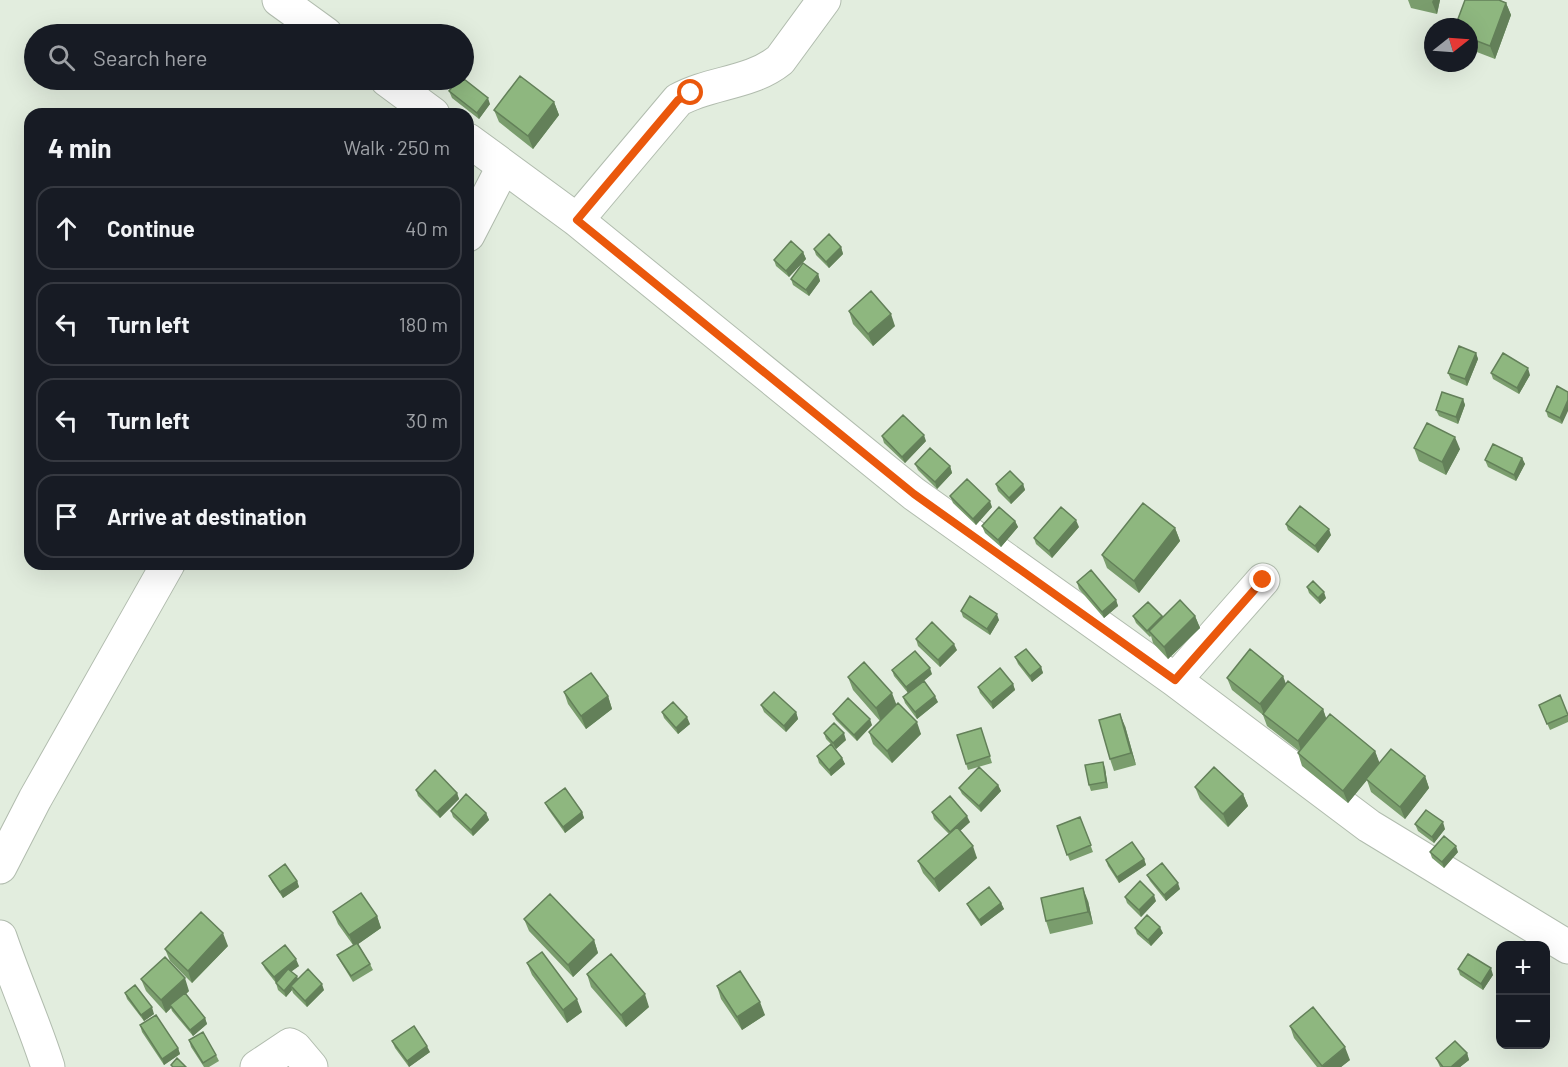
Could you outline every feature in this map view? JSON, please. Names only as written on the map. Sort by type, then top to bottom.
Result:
[{"type":"street","points":[[279,0],[312,24]]},
{"type":"street","points":[[577,220],[678,100],[691,93],[737,81],[771,67],[780,60],[824,0]]},
{"type":"street","points":[[401,90],[425,108]]},
{"type":"street","points":[[474,145],[577,220],[914,494],[1175,680],[1369,826],[1568,947]]},
{"type":"street","points":[[474,223],[503,167]]},
{"type":"street","points":[[0,867],[35,799],[165,570]]},
{"type":"street","points":[[1175,680],[1263,580]]},
{"type":"street","points":[[0,937],[11,970],[31,1013],[48,1067]]},
{"type":"street","points":[[257,1067],[290,1046],[295,1048],[311,1067]]},
{"type":"building","points":[[1465,0],[1499,0],[1506,3],[1490,46],[1478,41],[1478,18],[1458,18]]},
{"type":"building","points":[[520,76],[554,102],[528,136],[494,110]]},
{"type":"building","points":[[474,87],[488,98],[477,113],[474,108],[471,108],[449,91],[474,90]]},
{"type":"building","points":[[829,234],[841,247],[826,262],[814,249]]},
{"type":"building","points":[[791,241],[803,252],[786,271],[774,260]]},
{"type":"building","points":[[803,263],[818,274],[806,290],[791,279]]},
{"type":"building","points":[[871,291],[891,314],[868,334],[849,311]]},
{"type":"building","points":[[1459,346],[1476,353],[1465,379],[1448,373]]},
{"type":"building","points":[[1503,353],[1528,368],[1517,388],[1491,373]]},
{"type":"building","points":[[1557,386],[1568,392],[1568,400],[1560,418],[1546,411]]},
{"type":"building","points":[[1442,392],[1463,399],[1456,417],[1436,410]]},
{"type":"building","points":[[903,415],[924,435],[902,457],[882,436]]},
{"type":"building","points":[[1427,423],[1455,437],[1442,462],[1414,448]]},
{"type":"building","points":[[1493,444],[1522,458],[1514,475],[1485,460]]},
{"type":"building","points":[[930,448],[950,466],[935,482],[915,464]]},
{"type":"building","points":[[1010,471],[1023,484],[1009,498],[996,484]]},
{"type":"building","points":[[967,479],[990,501],[973,519],[950,496]]},
{"type":"building","points":[[1143,503],[1175,528],[1134,581],[1102,555]]},
{"type":"building","points":[[1300,506],[1329,529],[1315,546],[1286,524]]},
{"type":"building","points":[[999,507],[1015,521],[998,540],[982,526]]},
{"type":"building","points":[[1061,507],[1076,520],[1049,551],[1034,538]]},
{"type":"building","points":[[1091,570],[1116,600],[1102,612],[1077,582]]},
{"type":"building","points":[[1313,581],[1324,592],[1318,598],[1307,587]]},
{"type":"building","points":[[970,596],[997,614],[987,629],[961,611]]},
{"type":"building","points":[[1180,600],[1195,616],[1164,647],[1149,631]]},
{"type":"building","points":[[1148,602],[1162,616],[1147,631],[1133,616]]},
{"type":"building","points":[[932,622],[954,644],[938,660],[916,639]]},
{"type":"building","points":[[1026,649],[1041,667],[1030,676],[1015,657]]},
{"type":"building","points":[[1250,649],[1283,676],[1260,704],[1227,678]]},
{"type":"building","points":[[915,651],[930,668],[906,687],[892,670]]},
{"type":"building","points":[[864,662],[892,693],[876,708],[848,677]]},
{"type":"building","points":[[1000,668],[1013,684],[991,702],[978,687]]},
{"type":"building","points":[[591,673],[608,696],[581,716],[564,692]]},
{"type":"building","points":[[924,681],[935,696],[915,712],[903,697]]},
{"type":"building","points":[[1288,681],[1323,709],[1298,741],[1263,714]]},
{"type":"building","points":[[774,692],[796,712],[784,726],[761,705]]},
{"type":"building","points":[[1560,695],[1568,715],[1547,724],[1539,705]]},
{"type":"building","points":[[848,698],[870,719],[854,735],[833,714]]},
{"type":"building","points":[[673,702],[687,717],[676,728],[662,712]]},
{"type":"building","points":[[898,703],[917,722],[887,751],[869,732]]},
{"type":"building","points":[[1120,714],[1131,753],[1110,759],[1099,720]]},
{"type":"building","points":[[1330,714],[1375,751],[1343,791],[1298,753]]},
{"type":"building","points":[[834,723],[844,733],[833,743],[824,733]]},
{"type":"building","points":[[981,728],[990,756],[966,764],[957,735]]},
{"type":"building","points":[[831,744],[842,758],[829,770],[817,756]]},
{"type":"building","points":[[1391,749],[1425,776],[1400,807],[1366,779]]},
{"type":"building","points":[[1103,762],[1106,782],[1089,785],[1085,765]]},
{"type":"building","points":[[979,767],[998,785],[979,806],[959,788]]},
{"type":"building","points":[[1214,767],[1243,794],[1223,814],[1195,787]]},
{"type":"building","points":[[435,770],[457,793],[437,812],[416,790]]},
{"type":"building","points":[[565,788],[582,812],[563,827],[545,803]]},
{"type":"building","points":[[466,794],[486,813],[471,830],[451,811]]},
{"type":"building","points":[[950,796],[967,816],[950,832],[932,812]]},
{"type":"building","points":[[1426,810],[1443,822],[1432,837],[1415,824]]},
{"type":"building","points":[[1080,817],[1091,845],[1067,855],[1057,826]]},
{"type":"building","points":[[957,827],[973,846],[934,879],[918,861]]},
{"type":"building","points":[[1444,836],[1456,846],[1442,862],[1430,852]]},
{"type":"building","points":[[1132,842],[1144,859],[1117,877],[1106,860]]},
{"type":"building","points":[[1162,863],[1178,883],[1164,895],[1147,875]]},
{"type":"building","points":[[285,864],[297,881],[280,892],[269,876]]},
{"type":"building","points":[[1140,881],[1154,895],[1139,910],[1125,897]]},
{"type":"building","points":[[989,887],[1001,903],[979,920],[967,904]]},
{"type":"building","points":[[1083,888],[1088,912],[1046,921],[1041,898]]},
{"type":"building","points":[[361,893],[377,916],[349,935],[333,912]]},
{"type":"building","points":[[550,894],[594,940],[568,965],[524,919]]},
{"type":"building","points":[[201,912],[223,933],[188,971],[165,949]]},
{"type":"building","points":[[1147,915],[1160,927],[1148,940],[1135,928]]},
{"type":"building","points":[[357,943],[370,964],[351,976],[337,955]]},
{"type":"building","points":[[285,945],[296,959],[274,977],[262,963]]},
{"type":"building","points":[[542,952],[577,999],[563,1010],[527,963]]},
{"type":"building","points":[[611,954],[645,994],[621,1015],[587,974]]},
{"type":"building","points":[[1468,954],[1491,968],[1481,984],[1458,969]]},
{"type":"building","points":[[165,957],[185,978],[161,1000],[141,979]]},
{"type":"building","points":[[288,969],[297,976],[284,991],[276,983]]},
{"type":"building","points":[[308,969],[322,984],[305,1001],[291,986]]},
{"type":"building","points":[[740,971],[760,1002],[737,1017],[717,986]]},
{"type":"building","points":[[135,985],[152,1007],[141,1015],[125,993]]},
{"type":"building","points":[[185,993],[205,1018],[190,1030],[170,1005]]},
{"type":"building","points":[[1313,1007],[1345,1047],[1322,1066],[1290,1026]]},
{"type":"building","points":[[156,1015],[178,1048],[162,1059],[140,1025]]},
{"type":"building","points":[[414,1026],[427,1046],[407,1061],[392,1041]]},
{"type":"building","points":[[203,1032],[216,1055],[203,1063],[189,1040]]},
{"type":"building","points":[[1455,1041],[1467,1053],[1451,1067],[1443,1067],[1436,1058]]},
{"type":"building","points":[[177,1058],[186,1067],[171,1065]]},
{"type":"route","points":[[691,93],[678,100],[577,220],[914,494],[1175,680],[1263,580]]}]
